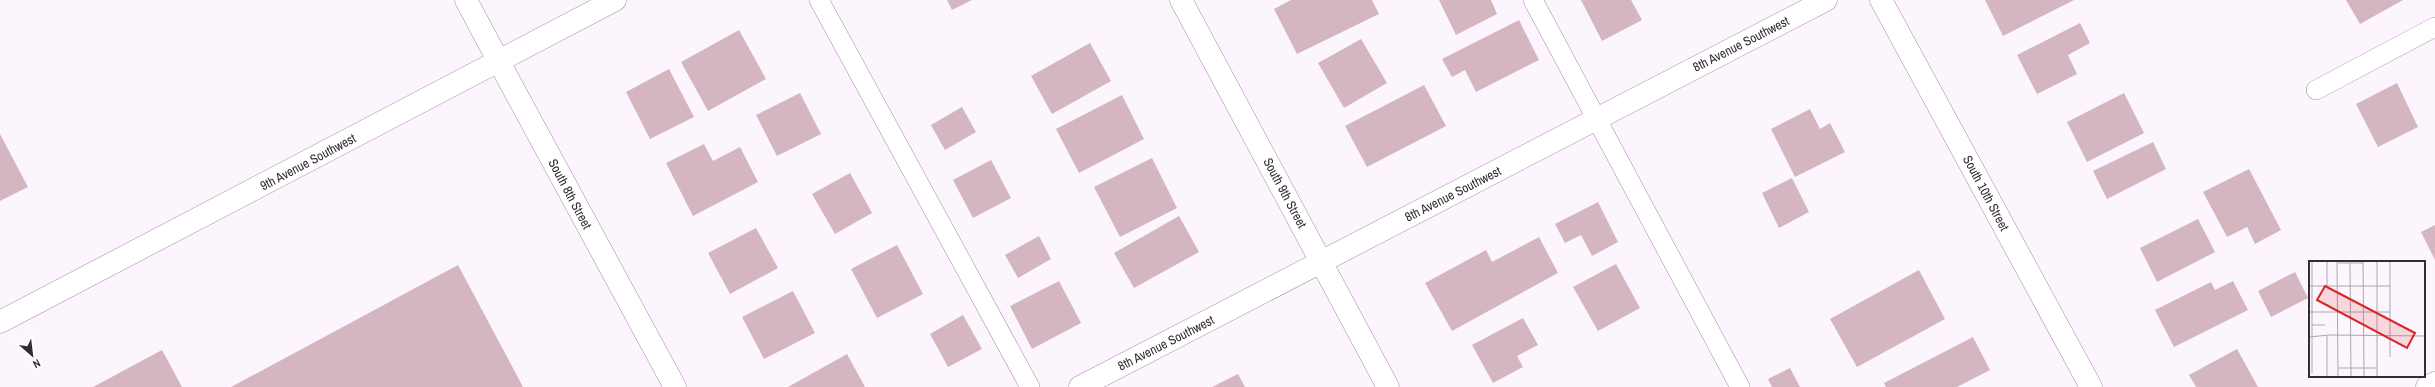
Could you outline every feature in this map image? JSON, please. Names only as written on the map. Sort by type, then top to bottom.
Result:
[{"type":"street","name":"South 8th Street","points":[[466,0],[675,387]]},
{"type":"street","name":"9th Avenue Southwest","points":[[0,322],[615,0]]},
{"type":"street","name":"South 9th Street","points":[[1181,0],[1388,387]]},
{"type":"street","name":"8th Avenue Southwest","points":[[1080,387],[1826,0]]},
{"type":"street","name":"South 10th Street","points":[[1881,0],[2091,387]]},
{"type":"street","points":[[2427,387],[2435,383]]},
{"type":"lane","points":[[819,0],[1030,387]]},
{"type":"lane","points":[[1533,0],[1740,387]]},
{"type":"lane","points":[[2316,90],[2435,27]]},
{"type":"building","points":[[947,0],[972,0],[952,10]]},
{"type":"building","points":[[1291,0],[1372,0],[1379,14],[1297,54],[1274,9]]},
{"type":"building","points":[[1439,0],[1491,0],[1497,14],[1456,35]]},
{"type":"building","points":[[1581,0],[1631,0],[1642,20],[1602,41]]},
{"type":"building","points":[[1985,0],[2074,0],[2003,36]]},
{"type":"building","points":[[2346,0],[2403,0],[2360,24]]},
{"type":"building","points":[[1519,20],[1539,60],[1476,92],[1465,70],[1452,77],[1442,59]]},
{"type":"building","points":[[2080,23],[2090,43],[2068,55],[2077,74],[2037,94],[2017,55]]},
{"type":"building","points":[[739,30],[766,79],[708,111],[681,62]]},
{"type":"building","points":[[1361,39],[1387,83],[1344,108],[1318,63]]},
{"type":"building","points":[[1090,43],[1111,81],[1052,114],[1031,76]]},
{"type":"building","points":[[669,69],[694,117],[650,139],[626,92]]},
{"type":"building","points":[[2397,83],[2418,127],[2378,147],[2356,104]]},
{"type":"building","points":[[1424,85],[1446,126],[1367,167],[1345,126]]},
{"type":"building","points":[[800,93],[821,134],[777,156],[756,115]]},
{"type":"building","points":[[2124,93],[2144,133],[2087,162],[2067,122]]},
{"type":"building","points":[[1122,95],[1144,139],[1079,173],[1056,129]]},
{"type":"building","points":[[962,107],[976,132],[945,150],[931,125]]},
{"type":"building","points":[[1810,109],[1820,129],[1830,123],[1845,152],[1795,177],[1771,129]]},
{"type":"building","points":[[0,134],[28,187],[0,201]]},
{"type":"building","points":[[2153,142],[2166,169],[2107,199],[2093,171]]},
{"type":"building","points":[[704,144],[713,161],[740,147],[758,182],[693,216],[666,163]]},
{"type":"building","points":[[1152,158],[1177,208],[1120,237],[1094,187]]},
{"type":"building","points":[[991,160],[1011,198],[973,218],[953,180]]},
{"type":"building","points":[[2249,169],[2281,230],[2255,244],[2247,227],[2227,237],[2203,192]]},
{"type":"building","points":[[850,173],[872,213],[835,234],[812,194]]},
{"type":"building","points":[[1792,178],[1809,212],[1779,228],[1762,193]]},
{"type":"building","points":[[1598,202],[1618,242],[1592,256],[1581,235],[1565,243],[1555,224]]},
{"type":"building","points":[[1179,216],[1199,252],[1134,288],[1114,253]]},
{"type":"building","points":[[2198,219],[2215,252],[2157,282],[2140,248]]},
{"type":"building","points":[[2435,225],[2435,260],[2421,232]]},
{"type":"building","points":[[756,228],[778,268],[730,294],[708,253]]},
{"type":"building","points":[[1039,236],[1051,259],[1018,278],[1005,255]]},
{"type":"building","points":[[1539,237],[1558,273],[1452,331],[1425,283],[1486,250],[1492,262]]},
{"type":"building","points":[[897,245],[923,294],[877,318],[851,269]]},
{"type":"building","points":[[1616,264],[1640,308],[1598,331],[1573,287]]},
{"type":"building","points":[[458,265],[523,387],[231,387]]},
{"type":"building","points":[[1919,270],[1945,319],[1857,367],[1830,319]]},
{"type":"building","points":[[2295,272],[2308,298],[2271,317],[2258,291]]},
{"type":"building","points":[[1059,281],[1081,323],[1032,349],[1010,306]]},
{"type":"building","points":[[2233,281],[2248,310],[2174,347],[2155,310],[2211,282],[2215,290]]},
{"type":"building","points":[[793,291],[815,333],[764,359],[742,317]]},
{"type":"building","points":[[963,315],[982,349],[948,367],[930,334]]},
{"type":"building","points":[[1523,318],[1538,345],[1517,356],[1523,367],[1493,383],[1472,345]]},
{"type":"building","points":[[1973,337],[1990,370],[1957,387],[1886,387],[1884,383]]},
{"type":"building","points":[[2237,349],[2258,387],[2196,387],[2189,375]]},
{"type":"building","points":[[162,350],[182,387],[93,387]]},
{"type":"building","points":[[847,354],[865,387],[788,387]]},
{"type":"building","points":[[1790,368],[1800,387],[1772,387],[1768,379]]},
{"type":"building","points":[[1238,374],[1245,387],[1212,387]]}]
